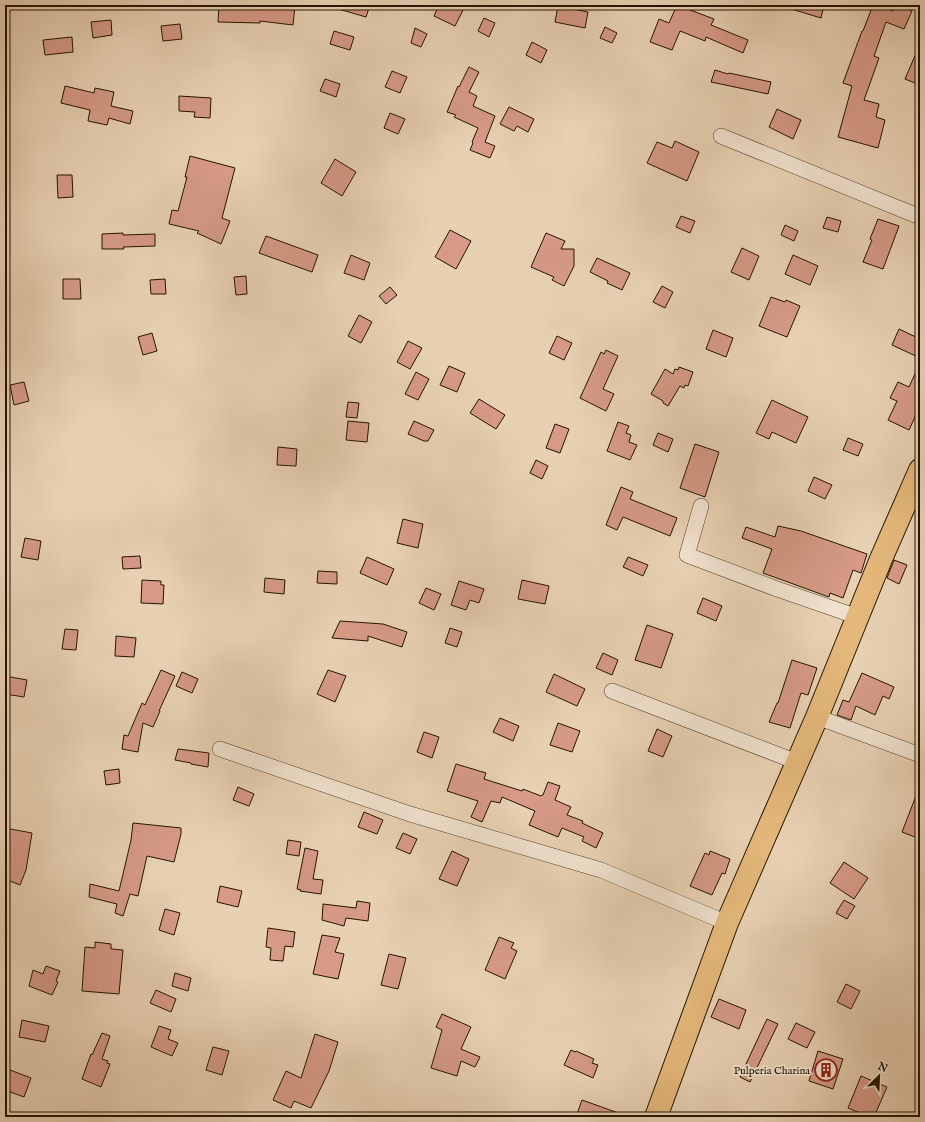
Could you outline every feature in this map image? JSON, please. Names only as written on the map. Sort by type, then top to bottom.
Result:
[{"type":"highway","points":[[656,1117],[727,923],[817,717],[920,470]]},
{"type":"street","points":[[721,136],[920,217]]},
{"type":"street","points":[[701,506],[687,556],[858,617]]},
{"type":"street","points":[[612,691],[797,762]]},
{"type":"street","points":[[817,717],[920,755]]},
{"type":"street","points":[[220,749],[410,814],[601,870],[727,923]]},
{"type":"building","points":[[219,5],[295,5],[293,25],[260,21],[260,23],[218,22]]},
{"type":"building","points":[[335,5],[370,5],[366,17],[335,8]]},
{"type":"building","points":[[439,5],[452,5],[463,10],[455,26],[434,16]]},
{"type":"building","points":[[677,5],[714,19],[711,25],[748,40],[743,53],[706,37],[705,41],[680,31],[672,50],[650,42],[659,19],[669,23]]},
{"type":"building","points":[[789,5],[824,5],[821,18],[788,8]]},
{"type":"building","points":[[873,5],[878,5],[893,11],[895,5],[897,5],[912,11],[904,29],[886,22],[874,56],[879,58],[864,100],[879,104],[876,117],[885,120],[878,148],[838,137],[852,86],[843,83]]},
{"type":"building","points":[[558,6],[588,12],[585,28],[555,22]]},
{"type":"building","points":[[484,18],[495,23],[489,37],[478,31]]},
{"type":"building","points":[[111,20],[112,35],[93,38],[91,22]]},
{"type":"building","points":[[180,24],[182,39],[163,41],[161,26]]},
{"type":"building","points":[[605,27],[617,33],[612,43],[600,38]]},
{"type":"building","points":[[415,28],[427,34],[421,47],[411,43]]},
{"type":"building","points":[[334,31],[354,37],[350,50],[330,44]]},
{"type":"building","points":[[72,37],[73,52],[45,55],[43,40]]},
{"type":"building","points":[[532,42],[547,50],[541,63],[526,55]]},
{"type":"building","points":[[920,44],[920,85],[905,79]]},
{"type":"building","points":[[469,67],[479,72],[469,92],[477,96],[473,106],[495,116],[485,142],[495,146],[490,158],[470,150],[478,128],[454,117],[456,115],[447,112],[458,86],[459,87]]},
{"type":"building","points":[[715,70],[771,82],[768,94],[711,82]]},
{"type":"building","points":[[392,71],[407,77],[400,93],[385,87]]},
{"type":"building","points":[[325,79],[340,84],[336,97],[320,91]]},
{"type":"building","points":[[65,86],[94,93],[95,88],[114,92],[111,106],[133,111],[130,124],[109,118],[107,125],[88,121],[90,110],[61,103]]},
{"type":"building","points":[[179,96],[211,98],[210,118],[194,117],[195,112],[179,111]]},
{"type":"building","points":[[509,107],[534,119],[528,132],[517,126],[514,131],[500,124]]},
{"type":"building","points":[[777,109],[801,120],[793,139],[769,127]]},
{"type":"building","points":[[390,113],[405,119],[398,134],[384,128]]},
{"type":"building","points":[[675,141],[699,152],[687,181],[647,163],[657,142],[672,148]]},
{"type":"building","points":[[190,156],[235,168],[222,218],[230,221],[221,244],[197,233],[199,231],[169,224],[172,210],[178,211],[187,177],[185,177]]},
{"type":"building","points":[[335,159],[356,172],[342,196],[321,183]]},
{"type":"building","points":[[57,175],[72,175],[73,197],[58,198]]},
{"type":"building","points":[[681,216],[695,221],[690,233],[676,227]]},
{"type":"building","points":[[827,217],[841,221],[838,232],[823,228]]},
{"type":"building","points":[[878,219],[899,226],[883,269],[863,262],[872,240],[870,239]]},
{"type":"building","points":[[785,225],[798,231],[794,241],[781,235]]},
{"type":"building","points":[[450,230],[471,241],[456,269],[435,257]]},
{"type":"building","points":[[123,233],[123,235],[155,234],[155,246],[123,247],[124,249],[102,249],[102,234]]},
{"type":"building","points":[[546,233],[565,241],[561,249],[574,249],[574,266],[564,286],[552,280],[554,277],[531,267]]},
{"type":"building","points":[[266,236],[318,255],[312,272],[259,253]]},
{"type":"building","points":[[742,248],[759,256],[749,280],[731,272]]},
{"type":"building","points":[[351,255],[370,263],[364,280],[344,273]]},
{"type":"building","points":[[793,255],[818,266],[810,285],[785,274]]},
{"type":"building","points":[[597,258],[630,273],[622,290],[607,283],[608,281],[590,272]]},
{"type":"building","points":[[246,276],[247,294],[236,295],[234,277]]},
{"type":"building","points":[[63,279],[80,279],[81,299],[63,299]]},
{"type":"building","points":[[165,279],[166,294],[151,294],[150,280]]},
{"type":"building","points":[[662,286],[673,292],[665,308],[653,302]]},
{"type":"building","points":[[390,287],[397,295],[386,304],[379,296]]},
{"type":"building","points":[[771,297],[785,302],[786,300],[800,306],[787,337],[759,326]]},
{"type":"building","points":[[359,315],[372,322],[361,343],[348,336]]},
{"type":"building","points":[[899,329],[920,339],[920,358],[892,345]]},
{"type":"building","points":[[713,330],[733,338],[726,357],[706,349]]},
{"type":"building","points":[[152,333],[157,351],[143,355],[138,337]]},
{"type":"building","points":[[557,336],[572,343],[564,360],[549,353]]},
{"type":"building","points":[[408,341],[422,348],[410,369],[397,362]]},
{"type":"building","points":[[606,350],[618,356],[603,389],[614,394],[606,411],[580,398],[601,352],[604,354]]},
{"type":"building","points":[[920,363],[920,406],[909,430],[888,420],[897,401],[890,398],[898,382],[909,387]]},
{"type":"building","points":[[449,366],[465,373],[457,392],[440,385]]},
{"type":"building","points":[[679,367],[693,372],[688,386],[685,385],[684,388],[680,386],[668,406],[663,403],[663,401],[651,394],[665,369],[673,374],[675,369],[678,370]]},
{"type":"building","points":[[416,372],[429,379],[418,400],[405,394]]},
{"type":"building","points":[[24,382],[29,401],[14,405],[10,385]]},
{"type":"building","points":[[479,399],[505,415],[496,429],[470,413]]},
{"type":"building","points":[[772,400],[808,417],[796,443],[772,432],[769,439],[756,433]]},
{"type":"building","points":[[348,402],[359,403],[357,418],[346,417]]},
{"type":"building","points":[[348,421],[369,423],[367,442],[346,440]]},
{"type":"building","points":[[414,421],[434,430],[428,441],[424,441],[408,434]]},
{"type":"building","points":[[618,422],[629,426],[626,433],[631,435],[629,442],[637,445],[630,460],[607,451]]},
{"type":"building","points":[[555,424],[569,429],[560,453],[546,448]]},
{"type":"building","points":[[658,433],[673,439],[668,452],[653,445]]},
{"type":"building","points":[[848,438],[863,444],[858,456],[843,450]]},
{"type":"building","points":[[695,444],[719,452],[705,497],[680,488]]},
{"type":"building","points":[[278,447],[297,449],[296,466],[277,465]]},
{"type":"building","points":[[536,460],[548,466],[542,479],[530,473]]},
{"type":"building","points":[[814,477],[832,485],[825,499],[808,491]]},
{"type":"building","points":[[621,487],[633,492],[630,499],[677,518],[670,536],[623,517],[617,530],[606,525]]},
{"type":"building","points":[[403,519],[423,524],[418,548],[397,543]]},
{"type":"building","points":[[778,526],[801,531],[867,554],[861,573],[853,570],[843,598],[830,593],[829,597],[763,573],[772,549],[742,538],[746,527],[775,537]]},
{"type":"building","points":[[25,538],[41,541],[38,560],[21,557]]},
{"type":"building","points":[[140,556],[141,568],[123,569],[122,557]]},
{"type":"building","points":[[367,557],[394,569],[387,585],[360,573]]},
{"type":"building","points":[[628,557],[648,565],[643,576],[623,567]]},
{"type":"building","points":[[894,560],[907,565],[899,584],[887,578]]},
{"type":"building","points":[[318,571],[337,572],[337,584],[317,583]]},
{"type":"building","points":[[265,578],[285,580],[284,594],[264,592]]},
{"type":"building","points":[[142,580],[161,581],[161,585],[164,585],[163,604],[141,603]]},
{"type":"building","points":[[522,580],[549,586],[545,604],[518,599]]},
{"type":"building","points":[[459,581],[484,589],[479,603],[470,600],[466,610],[451,605]]},
{"type":"building","points":[[426,588],[441,594],[434,610],[419,603]]},
{"type":"building","points":[[703,598],[722,606],[716,621],[697,613]]},
{"type":"building","points":[[340,621],[383,624],[407,632],[402,647],[368,636],[368,641],[332,638]]},
{"type":"building","points":[[647,625],[673,634],[661,668],[635,660]]},
{"type":"building","points":[[450,628],[462,632],[457,647],[445,643]]},
{"type":"building","points":[[65,629],[78,630],[76,650],[62,649]]},
{"type":"building","points":[[116,636],[136,638],[134,657],[115,656]]},
{"type":"building","points":[[603,653],[618,660],[612,675],[596,668]]},
{"type":"building","points":[[792,660],[817,668],[808,695],[801,693],[790,728],[769,722],[778,703]]},
{"type":"building","points":[[161,670],[175,676],[153,727],[143,723],[138,752],[122,749],[124,735],[128,736],[142,703],[145,705]]},
{"type":"building","points":[[328,670],[346,676],[335,702],[317,694]]},
{"type":"building","points":[[182,672],[198,679],[192,693],[176,686]]},
{"type":"building","points":[[862,673],[894,687],[889,699],[883,696],[875,715],[856,706],[851,720],[837,715],[843,700],[849,702]]},
{"type":"building","points":[[554,674],[585,689],[577,706],[546,692]]},
{"type":"building","points":[[5,676],[27,680],[24,697],[5,694]]},
{"type":"building","points":[[500,718],[519,726],[513,741],[493,732]]},
{"type":"building","points":[[558,723],[580,731],[572,752],[550,745]]},
{"type":"building","points":[[657,729],[672,736],[663,757],[648,751]]},
{"type":"building","points":[[424,732],[439,737],[432,758],[417,752]]},
{"type":"building","points":[[178,749],[209,753],[208,767],[175,760]]},
{"type":"building","points":[[456,764],[486,773],[484,779],[522,791],[523,789],[541,796],[543,795],[548,782],[560,786],[555,800],[571,807],[567,815],[583,821],[582,823],[603,833],[596,848],[582,841],[584,837],[562,828],[558,837],[529,825],[535,811],[502,797],[500,803],[491,801],[482,822],[471,817],[478,801],[447,791]]},
{"type":"building","points":[[119,769],[120,783],[106,785],[104,771]]},
{"type":"building","points":[[238,787],[254,794],[249,806],[233,800]]},
{"type":"building","points":[[919,788],[920,789],[920,839],[902,832]]},
{"type":"building","points":[[364,812],[383,820],[377,834],[358,827]]},
{"type":"building","points":[[133,823],[181,828],[181,834],[174,862],[147,856],[138,896],[130,894],[123,916],[115,913],[117,904],[89,897],[90,884],[119,891],[131,840]]},
{"type":"building","points":[[5,828],[32,833],[26,870],[20,885],[5,879]]},
{"type":"building","points":[[403,833],[417,839],[410,854],[396,848]]},
{"type":"building","points":[[288,840],[301,842],[299,856],[286,854]]},
{"type":"building","points":[[305,848],[318,851],[313,879],[323,880],[321,894],[300,891],[301,890],[297,889]]},
{"type":"building","points":[[452,851],[469,859],[457,886],[439,879]]},
{"type":"building","points":[[710,851],[730,859],[725,874],[722,873],[712,895],[690,886],[705,853],[709,855]]},
{"type":"building","points":[[844,862],[868,878],[854,899],[830,883]]},
{"type":"building","points":[[220,886],[242,891],[238,907],[217,902]]},
{"type":"building","points":[[844,900],[855,906],[847,919],[836,913]]},
{"type":"building","points":[[357,901],[370,903],[368,921],[346,918],[344,926],[322,920],[323,904],[356,908]]},
{"type":"building","points":[[165,909],[180,913],[174,935],[159,930]]},
{"type":"building","points":[[268,928],[295,932],[293,947],[285,946],[283,961],[270,960],[271,948],[266,947]]},
{"type":"building","points":[[322,935],[340,938],[335,952],[344,954],[338,979],[313,974]]},
{"type":"building","points":[[499,937],[514,943],[511,948],[517,951],[505,979],[485,970]]},
{"type":"building","points":[[95,942],[111,944],[111,949],[123,950],[119,994],[82,991],[85,947],[95,948]]},
{"type":"building","points":[[389,954],[406,958],[398,989],[381,985]]},
{"type":"building","points":[[46,966],[60,971],[56,981],[58,982],[52,995],[29,986],[33,970],[43,974]]},
{"type":"building","points":[[175,973],[191,978],[188,991],[172,986]]},
{"type":"building","points":[[846,984],[860,991],[851,1009],[837,1002]]},
{"type":"building","points":[[156,990],[176,999],[171,1012],[150,1003]]},
{"type":"building","points":[[719,999],[746,1010],[739,1029],[711,1017]]},
{"type":"building","points":[[442,1014],[471,1027],[461,1049],[480,1057],[475,1067],[461,1061],[457,1076],[431,1068],[442,1030],[436,1027]]},
{"type":"building","points":[[767,1019],[778,1024],[750,1082],[740,1077]]},
{"type":"building","points":[[22,1020],[49,1026],[45,1042],[19,1037]]},
{"type":"building","points":[[796,1023],[815,1032],[807,1048],[788,1039]]},
{"type":"building","points":[[159,1026],[171,1030],[168,1039],[178,1043],[172,1056],[151,1047]]},
{"type":"building","points":[[102,1033],[110,1036],[102,1059],[108,1061],[107,1063],[110,1064],[101,1087],[82,1079],[91,1054],[92,1055]]},
{"type":"building","points":[[315,1034],[338,1042],[329,1071],[311,1108],[294,1101],[291,1108],[273,1100],[286,1071],[301,1078]]},
{"type":"building","points":[[213,1047],[229,1051],[222,1075],[206,1070]]},
{"type":"building","points":[[571,1050],[594,1059],[592,1063],[598,1065],[593,1078],[564,1065]]},
{"type":"building","name":"Pulperia Charina","points":[[818,1051],[843,1059],[833,1089],[809,1081]]},
{"type":"building","points":[[5,1068],[31,1078],[24,1097],[5,1090]]},
{"type":"building","points":[[861,1076],[887,1087],[874,1117],[869,1117],[848,1108]]},
{"type":"building","points":[[582,1100],[624,1115],[624,1117],[576,1117]]},
{"type":"place","name":"Pulperia Charina","points":[[826,1070]]}]
